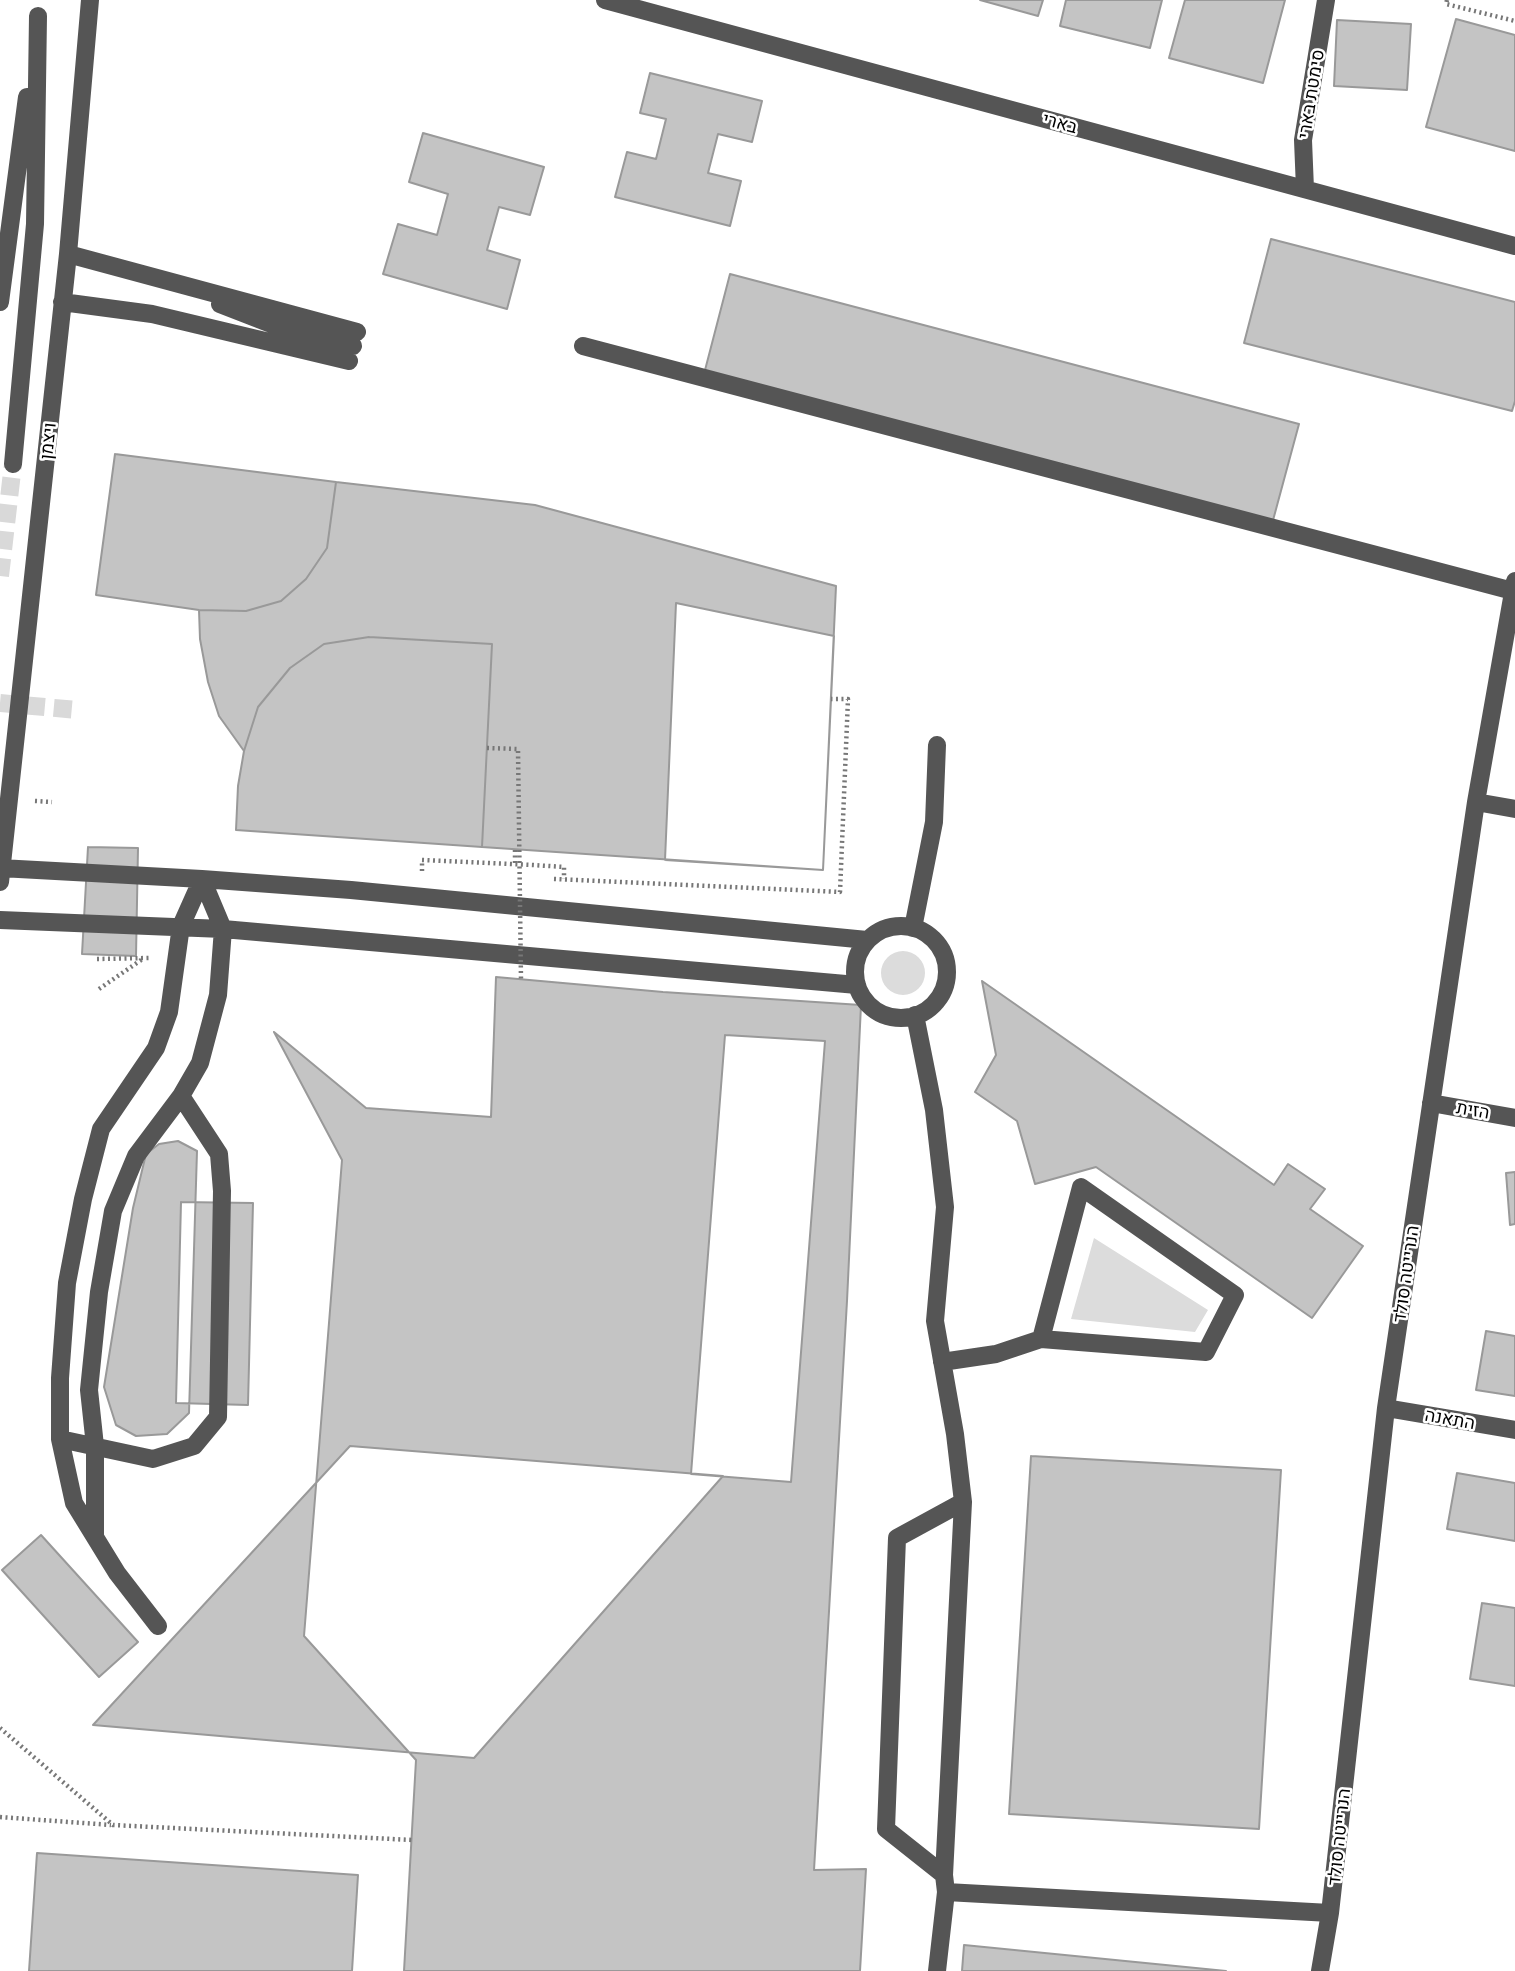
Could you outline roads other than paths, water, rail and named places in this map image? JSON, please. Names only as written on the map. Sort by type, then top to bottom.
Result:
[{"type":"street","name":"ויצמן","points":[[1,873],[68,254],[90,0]]},
{"type":"street","name":"בארי","points":[[605,0],[1515,246]]},
{"type":"street","name":"סימטת בארי","points":[[1305,189],[1303,140],[1326,0]]},
{"type":"street","points":[[0,302],[39,8]]},
{"type":"street","points":[[13,464],[35,224],[39,8]]},
{"type":"street","points":[[62,302],[353,346],[159,278],[68,254]]},
{"type":"street","points":[[583,346],[1514,586]]},
{"type":"street","name":"הנרייטה סולד","points":[[1320,1971],[1331,1913],[1386,1408],[1476,802],[1514,586]]},
{"type":"street","points":[[913,928],[934,822],[937,745]]},
{"type":"street","points":[[1476,802],[1515,808]]},
{"type":"street","points":[[1,873],[202,879],[351,890],[867,940]]},
{"type":"street","points":[[158,1626],[117,1573],[74,1503],[60,1439],[60,1378],[67,1283],[83,1199],[101,1129],[156,1048],[169,1012],[181,926],[202,879]]},
{"type":"street","points":[[95,1539],[95,1446],[89,1390],[99,1292],[113,1211],[136,1156],[181,1096],[200,1063],[218,995],[223,929],[202,879]]},
{"type":"street","points":[[0,920],[223,929],[857,985]]},
{"type":"street","points":[[901,926],[913,928],[927,933],[937,943],[944,956],[947,971],[945,985],[928,1009],[901,1017],[886,1015],[873,1009],[863,998],[857,985],[856,961],[867,940],[877,932],[901,926]]},
{"type":"street","points":[[915,1015],[934,1110],[945,1207],[934,1321],[955,1434],[963,1502],[945,1883],[937,1971]]},
{"type":"street","points":[[60,1439],[153,1459],[194,1446],[218,1417],[222,1191],[219,1154],[181,1096]]},
{"type":"street","name":"הזית","points":[[1431,1102],[1515,1118]]},
{"type":"street","points":[[942,1362],[996,1354],[1041,1339],[1206,1352],[1235,1295],[1081,1187],[1041,1339]]},
{"type":"street","name":"התאנה","points":[[1386,1408],[1515,1430]]},
{"type":"street","points":[[963,1502],[897,1538],[886,1829],[945,1883],[1331,1913]]},
{"type":"tunnel","points":[[0,576],[13,464]]},
{"type":"tunnel","points":[[0,703],[77,710]]}]
